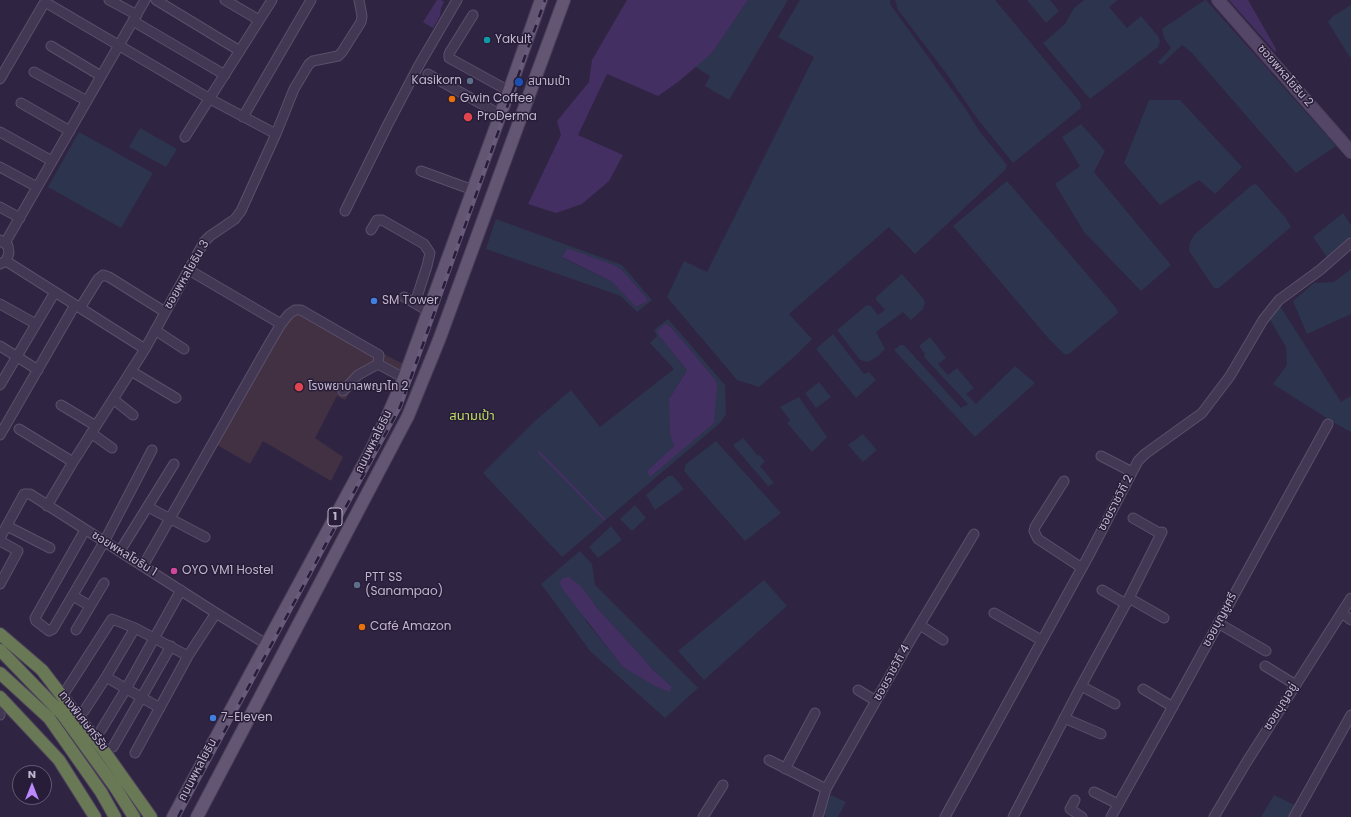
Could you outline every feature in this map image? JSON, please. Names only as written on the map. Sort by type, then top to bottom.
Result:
[{"type":"highway","points":[[0,634],[42,670],[151,817]]},
{"type":"highway","name":"ทางพิเศษศรีรัช","points":[[0,650],[62,714],[115,787],[134,817]]},
{"type":"highway","points":[[0,673],[49,718],[101,792],[115,817]]},
{"type":"highway","points":[[0,697],[59,760],[95,817]]},
{"type":"main road","name":"ถนนพหลโยธิน","points":[[173,817],[369,454],[404,378],[501,115],[541,0]]},
{"type":"main road","name":"ถนนพหลโยธิน","points":[[197,817],[408,416],[428,368],[564,0]]},
{"type":"main road","points":[[468,203],[487,210]]},
{"type":"main road","points":[[312,559],[328,568]]},
{"type":"street","points":[[109,0],[225,75]]},
{"type":"street","points":[[145,0],[20,218],[2,242],[8,246],[10,253],[3,262],[55,292],[145,349]]},
{"type":"street","points":[[156,0],[240,51]]},
{"type":"street","points":[[225,0],[259,20]]},
{"type":"street","points":[[185,137],[272,0]]},
{"type":"street","points":[[243,117],[311,0]]},
{"type":"street","name":"ซอยพหลโยธิน 3","points":[[47,506],[73,462],[145,349],[204,242],[210,236],[235,219],[241,211],[276,134],[294,89],[309,64],[313,61],[338,56],[361,22],[362,16],[359,0]]},
{"type":"street","points":[[345,211],[400,100],[457,0]]},
{"type":"street","name":"ซอยพหลโยธิน 2","points":[[1218,0],[1351,152]]},
{"type":"street","points":[[0,79],[46,1],[210,99],[276,134]]},
{"type":"street","points":[[473,15],[450,52],[449,58],[509,91]]},
{"type":"street","points":[[51,46],[101,76]]},
{"type":"street","points":[[34,72],[87,101]]},
{"type":"street","points":[[428,74],[501,115]]},
{"type":"street","points":[[21,103],[70,131]]},
{"type":"street","points":[[0,132],[52,161]]},
{"type":"street","points":[[0,167],[37,187]]},
{"type":"street","points":[[421,171],[473,190]]},
{"type":"street","points":[[0,207],[20,218]]},
{"type":"street","points":[[371,230],[377,220],[382,220],[424,244],[430,253],[415,303]]},
{"type":"street","name":"ซอยราชวิถี 2","points":[[945,817],[1041,640],[1082,568],[1138,461],[1145,454],[1202,413],[1230,376],[1262,320],[1279,300],[1320,270],[1351,243]]},
{"type":"street","points":[[189,270],[281,324]]},
{"type":"street","points":[[0,435],[4,421],[78,307],[98,279],[103,275],[109,277],[165,312]]},
{"type":"street","points":[[1,382],[55,292]]},
{"type":"street","points":[[404,298],[428,311]]},
{"type":"street","points":[[0,304],[36,324]]},
{"type":"street","points":[[143,566],[281,324],[289,314],[295,310],[301,310],[379,355],[378,364]]},
{"type":"street","points":[[155,330],[184,349]]},
{"type":"street","points":[[0,346],[38,370]]},
{"type":"street","points":[[378,364],[404,378]]},
{"type":"street","points":[[343,391],[358,375],[378,364]]},
{"type":"street","points":[[131,371],[176,398]]},
{"type":"street","points":[[113,399],[133,414]]},
{"type":"street","points":[[61,405],[94,429],[112,448]]},
{"type":"street","name":"ซอยบุญชูศรี","points":[[1111,817],[1173,708],[1218,623],[1328,424]]},
{"type":"street","points":[[19,429],[73,462]]},
{"type":"street","points":[[85,530],[35,618],[36,621],[49,631],[51,631],[73,596],[104,542],[152,450]]},
{"type":"street","points":[[1101,456],[1132,472]]},
{"type":"street","points":[[120,552],[174,464]]},
{"type":"street","points":[[1064,481],[1035,526],[1034,531],[1038,539],[1082,568]]},
{"type":"street","name":"ซอยพหลโยธิน 1","points":[[0,540],[24,494],[30,494],[266,644]]},
{"type":"street","points":[[148,507],[205,537]]},
{"type":"street","points":[[1013,817],[1081,686],[1128,601],[1162,533],[1133,518]]},
{"type":"street","points":[[7,526],[50,548]]},
{"type":"street","name":"ซอยราชวิถี 4","points":[[821,816],[826,789],[974,534]]},
{"type":"street","points":[[0,540],[18,551],[0,584]]},
{"type":"street","points":[[76,630],[104,583]]},
{"type":"street","points":[[101,730],[126,689],[181,590]]},
{"type":"street","points":[[1102,590],[1164,618]]},
{"type":"street","points":[[73,596],[90,606]]},
{"type":"street","name":"ซอยบุญอยู่","points":[[1214,817],[1351,598]]},
{"type":"street","points":[[136,753],[188,656],[216,613]]},
{"type":"street","points":[[994,613],[1041,640]]},
{"type":"street","points":[[1342,613],[1351,620]]},
{"type":"street","points":[[65,692],[110,621],[115,619],[171,646],[188,656]]},
{"type":"street","points":[[1218,623],[1266,651]]},
{"type":"street","points":[[920,625],[943,640]]},
{"type":"street","points":[[84,711],[135,628]]},
{"type":"street","points":[[0,639],[38,675],[88,734],[146,817]]},
{"type":"street","points":[[113,747],[171,646]]},
{"type":"street","points":[[1265,666],[1296,684]]},
{"type":"street","points":[[106,677],[160,708]]},
{"type":"street","points":[[1081,686],[1115,704]]},
{"type":"street","points":[[1143,689],[1173,708]]},
{"type":"street","points":[[858,690],[876,701]]},
{"type":"street","points":[[785,769],[815,713]]},
{"type":"street","points":[[1294,817],[1351,715]]},
{"type":"street","points":[[1064,718],[1101,734]]},
{"type":"street","points":[[769,760],[826,789]]},
{"type":"street","points":[[703,817],[723,785]]},
{"type":"street","points":[[1094,792],[1118,804]]},
{"type":"street","points":[[1074,800],[1070,809],[1082,817]]},
{"type":"shaded area","points":[[437,0],[444,2],[441,8],[440,16],[433,28],[423,22]]},
{"type":"shaded area","points":[[627,0],[748,0],[712,53],[678,82],[658,96],[607,74],[578,135],[623,155],[609,181],[582,204],[556,213],[528,204],[561,135],[557,121],[589,82],[592,60]]},
{"type":"shaded area","points":[[748,0],[788,0],[729,100],[705,86],[710,76],[694,66],[712,53]]},
{"type":"shaded area","points":[[800,0],[890,0],[890,4],[965,108],[980,132],[1007,165],[1005,170],[915,254],[889,227],[789,314],[812,339],[793,358],[759,387],[737,380],[667,297],[684,261],[707,272],[814,57],[778,37]]},
{"type":"shaded area","points":[[895,0],[995,0],[1080,102],[1081,108],[1013,163],[976,117],[946,73],[898,10]]},
{"type":"shaded area","points":[[1027,0],[1050,0],[1059,11],[1046,23]]},
{"type":"shaded area","points":[[1084,0],[1118,0],[1109,7],[1127,28],[1141,16],[1158,36],[1160,41],[1158,47],[1090,99],[1043,43],[1065,24],[1074,8]]},
{"type":"shaded area","points":[[1205,0],[1336,146],[1296,173],[1191,52],[1182,45],[1161,65],[1158,62],[1171,48],[1164,38],[1162,29]]},
{"type":"shaded area","points":[[1206,0],[1248,0],[1276,49],[1271,74]]},
{"type":"shaded area","points":[[1351,5],[1351,59],[1328,22],[1333,16]]},
{"type":"shaded area","points":[[1149,100],[1180,100],[1242,167],[1215,194],[1199,180],[1160,205],[1124,163]]},
{"type":"shaded area","points":[[1081,124],[1105,151],[1094,172],[1171,265],[1141,291],[1084,232],[1055,184],[1080,166],[1062,137]]},
{"type":"shaded area","points":[[140,128],[177,149],[166,167],[129,147]]},
{"type":"shaded area","points":[[79,132],[153,173],[121,228],[48,187]]},
{"type":"shaded area","points":[[1007,181],[1116,308],[1118,313],[1069,354],[1064,354],[1049,339],[953,226]]},
{"type":"shaded area","points":[[1256,184],[1285,217],[1291,227],[1219,288],[1214,288],[1189,251],[1190,242],[1195,234],[1252,185]]},
{"type":"shaded area","points":[[1343,213],[1351,225],[1351,237],[1327,257],[1313,237]]},
{"type":"shaded area","points":[[496,219],[622,265],[652,300],[637,312],[621,296],[486,249]],"holes":[[[565,251],[614,265],[622,270],[648,301],[636,307],[611,281],[563,258]]]},
{"type":"shaded area","points":[[567,249],[614,265],[622,270],[648,301],[636,307],[611,281],[562,257]]},
{"type":"shaded area","points":[[1351,269],[1351,314],[1307,334],[1293,301],[1314,283],[1334,282]]},
{"type":"shaded area","points":[[902,274],[925,302],[923,309],[911,320],[903,312],[876,332],[885,349],[878,356],[868,362],[860,360],[837,330],[867,305],[871,306],[878,315],[885,310],[876,300],[876,297]]},
{"type":"shaded area","points":[[1280,306],[1341,402],[1351,396],[1351,432],[1273,384],[1287,365],[1286,347],[1268,316]]},
{"type":"shaded area","name":"โรงพยาบาลพญาไท 2","points":[[293,307],[403,364],[396,378],[380,368],[362,374],[345,400],[337,396],[315,438],[343,457],[331,481],[263,441],[250,464],[212,442]]},
{"type":"shaded area","points":[[668,319],[725,385],[726,414],[720,423],[562,557],[483,473],[535,421],[571,390],[600,427],[674,369],[650,343],[657,336],[654,330]],"holes":[[[666,324],[671,327],[714,378],[714,423],[647,471],[674,446],[669,399],[687,370],[661,338]]]},
{"type":"shaded area","points":[[666,324],[671,327],[714,378],[717,384],[714,423],[650,477],[647,471],[674,446],[670,434],[669,399],[687,370],[657,331]]},
{"type":"shaded area","points":[[833,334],[864,374],[869,372],[876,380],[856,398],[816,349]]},
{"type":"shaded area","points":[[930,337],[946,358],[938,364],[948,375],[957,368],[974,388],[966,394],[976,404],[1015,366],[1035,383],[975,437],[894,350],[900,345],[904,345],[961,408],[968,404],[924,357],[925,354],[919,346]]},
{"type":"shaded area","points":[[819,382],[831,397],[816,408],[805,393]]},
{"type":"shaded area","points":[[799,397],[827,437],[812,452],[787,423],[790,420],[780,407]]},
{"type":"shaded area","points":[[863,434],[877,450],[863,462],[848,445]]},
{"type":"shaded area","points":[[743,438],[765,462],[760,466],[774,483],[768,486],[733,445]]},
{"type":"shaded area","points":[[716,441],[781,513],[745,541],[684,471],[686,464]]},
{"type":"shaded area","points":[[668,476],[673,476],[684,489],[655,510],[646,495]]},
{"type":"shaded area","points":[[635,505],[646,518],[632,531],[620,519]]},
{"type":"shaded area","points":[[611,526],[622,540],[598,558],[589,547]]},
{"type":"shaded area","points":[[580,551],[592,564],[595,585],[698,688],[665,718],[590,651],[541,584]],"holes":[[[581,586],[598,609],[653,670],[671,686],[623,667],[586,621]]]},
{"type":"shaded area","points":[[569,577],[581,586],[598,609],[653,670],[671,686],[670,692],[655,686],[623,667],[561,587],[560,582],[563,578]]},
{"type":"shaded area","points":[[764,580],[787,606],[704,680],[678,651]]},
{"type":"shaded area","points":[[831,795],[846,802],[838,817],[827,817],[823,815]]},
{"type":"shaded area","points":[[1274,795],[1296,806],[1291,817],[1261,817]]},
{"type":"pier","points":[[1206,0],[1229,0],[1277,54],[1273,75]]},
{"type":"waterway","points":[[539,452],[604,519]]},
{"type":"railway","points":[[178,817],[400,407],[545,0]]},
{"type":"place","name":"Yakult","points":[[487,40]]},
{"type":"place","name":"Kasikorn","points":[[470,81]]},
{"type":"place","name":"สนามเป้า","points":[[519,82]]},
{"type":"place","name":"Gwin Coffee","points":[[452,99]]},
{"type":"place","name":"ProDerma","points":[[468,117]]},
{"type":"place","name":"SM Tower","points":[[374,301]]},
{"type":"place","name":"โรงพยาบาลพญาไท 2","points":[[299,387]]},
{"type":"place","name":"OYO VM1 Hostel","points":[[174,571]]},
{"type":"place","name":"PTT SS (Sanampao)","points":[[357,585]]},
{"type":"place","name":"Café Amazon","points":[[362,627]]},
{"type":"place","name":"7-Eleven","points":[[213,718]]},
{"type":"district","name":"สนามเป้า","points":[[472,417]]}]
